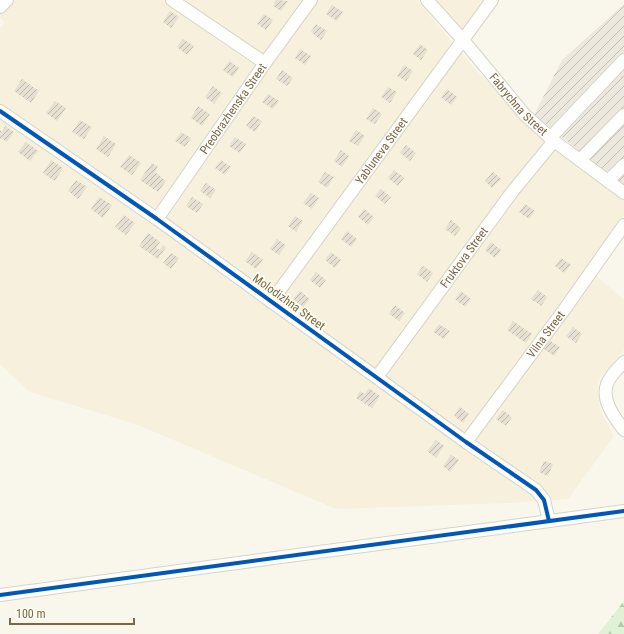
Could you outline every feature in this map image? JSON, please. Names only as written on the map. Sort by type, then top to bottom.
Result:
[{"type":"street","points":[[0,7],[7,0]]},
{"type":"street","points":[[172,0],[264,63]]},
{"type":"street","name":"Preobrazhenska Street","points":[[157,219],[264,63],[311,0]]},
{"type":"street","name":"Fabrychna Street","points":[[427,0],[463,40],[525,115],[552,139],[624,193]]},
{"type":"street","name":"Yabluneva Street","points":[[271,302],[492,0]]},
{"type":"street","name":"Fruktova Street","points":[[377,377],[552,139],[624,60]]},
{"type":"street","name":"Molodizhna Street","points":[[0,111],[157,219],[466,442],[536,490],[544,500],[550,521]]},
{"type":"street","points":[[580,160],[624,115]]},
{"type":"street","points":[[608,181],[624,165]]},
{"type":"street","name":"Vilna Street","points":[[466,442],[564,310],[624,225]]},
{"type":"street","points":[[624,362],[607,384],[606,393],[610,410],[624,430]]},
{"type":"street","points":[[0,595],[624,511]]},
{"type":"shaded area","points":[[0,0],[417,0],[473,67],[545,140],[624,201],[624,221],[593,273],[624,300],[624,350],[597,382],[600,410],[614,436],[568,499],[509,503],[336,509],[138,425],[30,392],[0,364],[0,28],[5,22],[0,18]]},
{"type":"shaded area","points":[[429,0],[487,0],[462,37]]},
{"type":"shaded area","points":[[624,4],[624,191],[597,165],[534,115],[562,60]]},
{"type":"green space","points":[[624,601],[624,634],[598,634]]},
{"type":"building","points":[[276,0],[288,1],[281,11],[273,6]]},
{"type":"building","points":[[332,5],[343,12],[337,21],[326,14]]},
{"type":"building","points":[[170,11],[179,17],[171,28],[163,22]]},
{"type":"building","points":[[264,14],[273,20],[266,30],[257,24]]},
{"type":"building","points":[[316,24],[327,31],[321,40],[311,32]]},
{"type":"building","points":[[183,39],[194,46],[187,55],[177,47]]},
{"type":"building","points":[[420,44],[428,50],[421,60],[413,54]]},
{"type":"building","points":[[300,49],[311,56],[305,65],[295,58]]},
{"type":"building","points":[[229,61],[239,68],[233,77],[223,70]]},
{"type":"building","points":[[404,65],[413,71],[406,81],[397,76]]},
{"type":"building","points":[[282,70],[293,78],[287,86],[276,79]]},
{"type":"building","points":[[22,79],[39,91],[31,103],[14,91]]},
{"type":"building","points":[[213,86],[222,93],[214,104],[205,97]]},
{"type":"building","points":[[388,87],[397,92],[390,103],[381,97]]},
{"type":"building","points":[[447,89],[457,97],[451,105],[441,97]]},
{"type":"building","points":[[268,94],[279,101],[273,109],[262,102]]},
{"type":"building","points":[[55,101],[66,108],[57,121],[46,113]]},
{"type":"building","points":[[198,106],[210,114],[202,126],[191,118]]},
{"type":"building","points":[[373,108],[382,114],[375,124],[366,119]]},
{"type":"building","points":[[253,116],[262,121],[255,132],[246,126]]},
{"type":"building","points":[[80,120],[92,127],[84,139],[72,132]]},
{"type":"building","points":[[5,126],[14,132],[7,142],[0,138],[0,130],[2,132]]},
{"type":"building","points":[[356,130],[365,136],[358,146],[349,141]]},
{"type":"building","points":[[181,132],[191,138],[185,147],[175,141]]},
{"type":"building","points":[[104,136],[116,144],[108,157],[96,149]]},
{"type":"building","points":[[235,137],[246,144],[240,153],[229,146]]},
{"type":"building","points":[[26,142],[38,151],[30,161],[18,152]]},
{"type":"building","points":[[406,145],[416,153],[410,161],[400,153]]},
{"type":"building","points":[[341,150],[349,156],[342,167],[334,161]]},
{"type":"building","points":[[129,155],[141,163],[132,175],[120,167]]},
{"type":"building","points":[[51,160],[63,168],[55,181],[43,173]]},
{"type":"building","points":[[221,160],[231,167],[225,175],[215,168]]},
{"type":"building","points":[[152,163],[158,167],[155,172],[166,181],[158,192],[140,180]]},
{"type":"building","points":[[394,170],[404,178],[398,186],[388,178]]},
{"type":"building","points":[[325,172],[334,177],[327,188],[318,182]]},
{"type":"building","points":[[493,172],[501,179],[492,188],[485,181]]},
{"type":"building","points":[[76,180],[87,187],[78,199],[68,191]]},
{"type":"building","points":[[206,183],[216,190],[210,198],[200,191]]},
{"type":"building","points":[[381,189],[391,197],[385,204],[375,196]]},
{"type":"building","points":[[311,193],[319,198],[312,209],[303,203]]},
{"type":"building","points":[[99,197],[112,205],[103,218],[91,209]]},
{"type":"building","points":[[192,197],[203,204],[197,213],[186,206]]},
{"type":"building","points":[[525,204],[535,211],[529,219],[519,212]]},
{"type":"building","points":[[364,209],[374,217],[368,225],[358,217]]},
{"type":"building","points":[[124,215],[135,223],[126,235],[115,227]]},
{"type":"building","points":[[295,216],[303,221],[296,232],[288,226]]},
{"type":"building","points":[[451,220],[461,228],[455,236],[445,229]]},
{"type":"building","points":[[347,231],[357,239],[351,247],[341,239]]},
{"type":"building","points":[[148,233],[160,242],[156,248],[160,250],[163,245],[166,247],[158,259],[139,246]]},
{"type":"building","points":[[277,239],[286,245],[279,255],[270,249]]},
{"type":"building","points":[[491,242],[501,250],[495,258],[485,250]]},
{"type":"building","points":[[252,252],[263,260],[256,269],[245,261]]},
{"type":"building","points":[[331,252],[341,260],[335,268],[325,260]]},
{"type":"building","points":[[171,253],[179,258],[171,269],[163,263]]},
{"type":"building","points":[[561,258],[571,265],[564,273],[555,266]]},
{"type":"building","points":[[423,266],[433,273],[427,282],[417,274]]},
{"type":"building","points":[[316,272],[326,280],[320,288],[310,280]]},
{"type":"building","points":[[538,290],[547,297],[541,306],[531,299]]},
{"type":"building","points":[[300,291],[310,299],[303,307],[293,299]]},
{"type":"building","points":[[461,291],[471,299],[465,307],[455,299]]},
{"type":"building","points":[[395,305],[405,313],[399,321],[389,314]]},
{"type":"building","points":[[513,321],[532,334],[526,343],[507,330]]},
{"type":"building","points":[[439,324],[450,331],[444,339],[433,332]]},
{"type":"building","points":[[573,327],[582,334],[576,343],[566,336]]},
{"type":"building","points":[[550,341],[560,347],[554,356],[544,349]]},
{"type":"building","points":[[369,388],[380,396],[372,408],[356,398],[360,391],[365,394]]},
{"type":"building","points":[[460,407],[469,414],[463,423],[454,416]]},
{"type":"building","points":[[503,410],[512,417],[506,426],[496,419]]},
{"type":"building","points":[[436,440],[444,446],[436,458],[427,451]]},
{"type":"building","points":[[451,455],[459,460],[450,472],[443,466]]},
{"type":"building","points":[[544,461],[553,464],[548,476],[539,472]]},
{"type":"cycle path","points":[[0,111],[157,219],[466,442],[536,490],[544,500],[549,521]]},
{"type":"cycle path","points":[[0,595],[624,511]]}]
